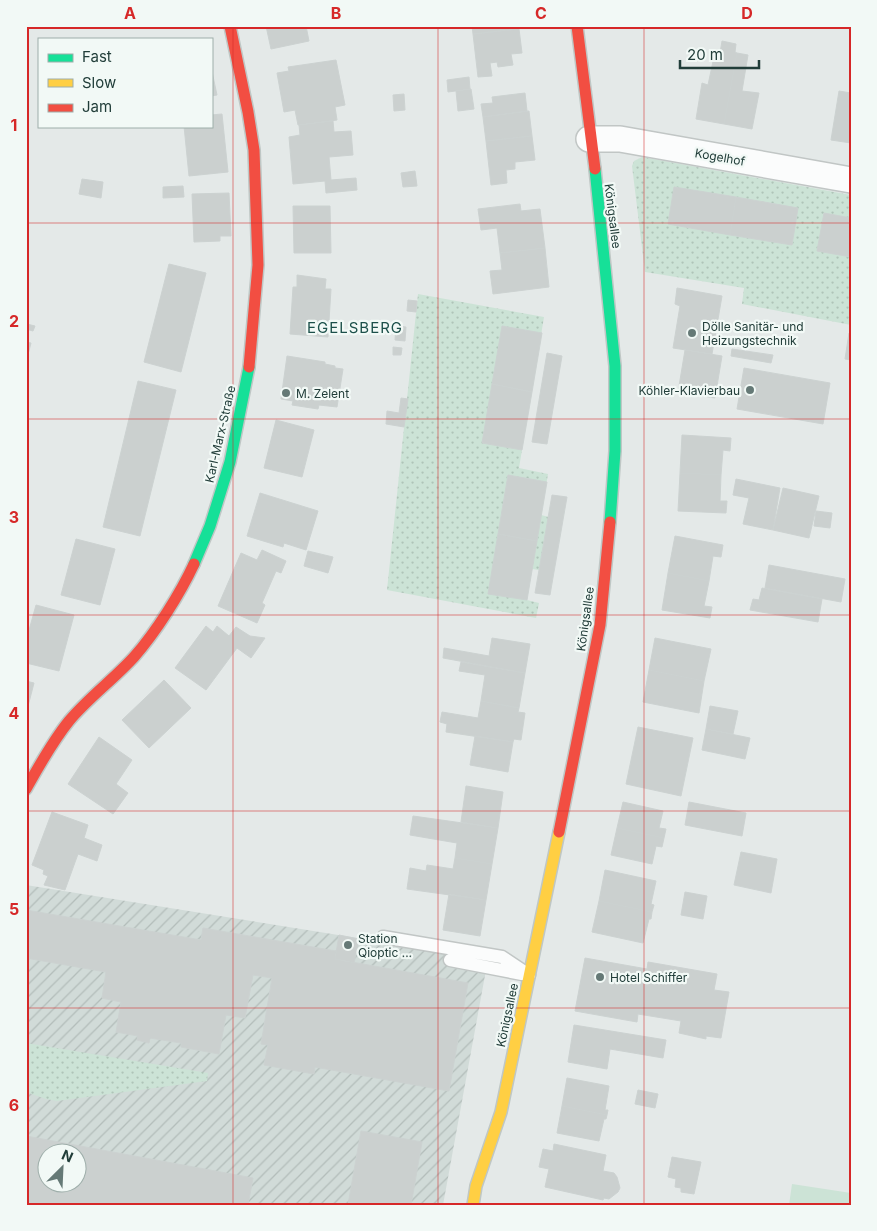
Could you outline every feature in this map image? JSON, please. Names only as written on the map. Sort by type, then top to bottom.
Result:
[{"type":"street","name":"Karl-Marx-Straße","points":[[26,789],[48,750],[70,720],[134,657],[151,636],[187,579],[210,526],[230,462],[250,364],[258,265],[254,150],[230,26]]},
{"type":"street","name":"Königsallee","points":[[473,1205],[476,1186],[501,1112],[529,976],[600,625],[609,538],[615,450],[615,366],[602,230],[589,139],[577,26]]},
{"type":"street","name":"Kogelhof","points":[[589,139],[620,140],[851,180]]},
{"type":"lane","points":[[383,937],[502,957],[529,976]]},
{"type":"lane","points":[[450,960],[529,976]]},
{"type":"shaded area","points":[[26,885],[488,959],[443,1205],[26,1205]]},
{"type":"green space","points":[[642,157],[851,195],[851,325],[742,304],[744,288],[645,272],[632,166],[634,161]]},
{"type":"green space","points":[[418,294],[544,317],[519,468],[548,474],[541,515],[549,517],[539,570],[532,569],[527,600],[539,603],[536,618],[387,590]]},
{"type":"green space","points":[[26,1043],[208,1073],[207,1081],[57,1101],[46,1099],[26,1092]]},
{"type":"green space","points":[[792,1184],[851,1193],[851,1205],[789,1205]]},
{"type":"building","points":[[266,26],[306,26],[309,41],[271,49]]},
{"type":"building","points":[[472,26],[518,26],[519,29],[473,34]]},
{"type":"building","points":[[519,29],[522,53],[511,54],[513,65],[498,67],[497,62],[490,63],[492,76],[478,77],[473,34]]},
{"type":"building","points":[[722,41],[736,44],[735,52],[737,53],[724,124],[696,119],[702,83],[708,85],[715,52],[720,53]]},
{"type":"building","points":[[737,53],[748,55],[742,91],[759,93],[752,129],[724,124]]},
{"type":"building","points":[[336,60],[345,105],[335,107],[337,120],[298,125],[295,110],[284,112],[277,73],[289,71],[288,67]]},
{"type":"building","points":[[212,72],[217,95],[212,96]]},
{"type":"building","points":[[469,77],[470,89],[448,92],[447,80]]},
{"type":"building","points":[[471,89],[474,109],[458,111],[456,91]]},
{"type":"building","points":[[839,91],[851,93],[851,143],[831,140]]},
{"type":"building","points":[[525,93],[527,111],[483,117],[481,104],[493,103],[492,97]]},
{"type":"building","points":[[404,94],[405,110],[394,111],[393,95]]},
{"type":"building","points":[[529,111],[532,136],[486,141],[483,117]]},
{"type":"building","points":[[222,114],[228,172],[189,176],[184,128],[212,128],[212,115]]},
{"type":"building","points":[[333,121],[334,132],[351,131],[353,155],[329,157],[331,180],[356,178],[357,190],[326,193],[325,181],[293,184],[289,137],[300,135],[299,125]]},
{"type":"building","points":[[532,136],[535,160],[515,162],[515,169],[506,170],[507,183],[491,185],[486,141]]},
{"type":"building","points":[[415,171],[417,186],[403,187],[401,173]]},
{"type":"building","points":[[82,179],[103,182],[101,198],[79,194]]},
{"type":"building","points":[[183,186],[184,197],[163,198],[163,187]]},
{"type":"building","points":[[674,187],[736,197],[730,235],[668,224]]},
{"type":"building","points":[[229,193],[231,236],[220,236],[220,241],[194,242],[192,194]]},
{"type":"building","points":[[736,197],[798,208],[792,245],[730,235]]},
{"type":"building","points":[[520,204],[521,211],[540,209],[545,248],[500,253],[497,228],[481,230],[478,209]]},
{"type":"building","points":[[293,206],[330,206],[331,253],[294,253]]},
{"type":"building","points":[[824,213],[851,218],[851,257],[817,251]]},
{"type":"building","points":[[545,248],[549,287],[493,294],[490,271],[502,270],[500,253]]},
{"type":"building","points":[[169,264],[206,273],[181,372],[144,362]]},
{"type":"building","points":[[297,275],[326,279],[325,289],[331,289],[328,337],[290,334],[293,287],[297,287]]},
{"type":"building","points":[[677,288],[722,296],[712,354],[673,348],[680,306],[675,304]]},
{"type":"building","points":[[408,300],[417,301],[416,312],[407,311]]},
{"type":"building","points":[[27,324],[35,326],[33,331],[26,329]]},
{"type":"building","points":[[396,326],[406,327],[405,341],[395,340]]},
{"type":"building","points":[[502,326],[542,333],[532,392],[492,384]]},
{"type":"building","points":[[849,333],[851,333],[851,360],[845,359]]},
{"type":"building","points":[[26,342],[31,343],[26,362]]},
{"type":"building","points":[[393,347],[402,348],[401,355],[393,355]]},
{"type":"building","points":[[732,349],[773,355],[771,363],[731,356]]},
{"type":"building","points":[[685,350],[722,356],[715,398],[678,392]]},
{"type":"building","points":[[547,353],[562,356],[547,444],[532,442]]},
{"type":"building","points":[[287,356],[325,362],[325,364],[335,366],[335,368],[343,369],[337,407],[319,405],[318,409],[292,405],[293,401],[281,399]]},
{"type":"building","points":[[744,368],[830,383],[823,424],[737,409]]},
{"type":"building","points":[[138,381],[176,390],[140,536],[103,527]]},
{"type":"building","points":[[492,384],[532,392],[522,450],[482,443]]},
{"type":"building","points":[[401,398],[408,399],[404,427],[386,424],[387,411],[399,413]]},
{"type":"building","points":[[276,420],[314,430],[302,477],[264,468]]},
{"type":"building","points":[[682,435],[731,438],[730,451],[723,450],[721,475],[680,473]]},
{"type":"building","points":[[680,473],[721,475],[720,501],[727,501],[726,513],[678,511]]},
{"type":"building","points":[[508,475],[547,482],[537,541],[498,534]]},
{"type":"building","points":[[736,479],[780,488],[773,530],[743,524],[749,498],[733,495]]},
{"type":"building","points":[[783,488],[819,496],[809,538],[773,530]]},
{"type":"building","points":[[260,493],[318,511],[306,550],[284,543],[283,547],[247,536]]},
{"type":"building","points":[[552,495],[567,497],[550,595],[535,593]]},
{"type":"building","points":[[816,511],[832,513],[830,528],[814,526]]},
{"type":"building","points":[[498,534],[537,541],[527,600],[488,594]]},
{"type":"building","points":[[675,536],[723,545],[721,557],[713,556],[709,581],[668,573]]},
{"type":"building","points":[[76,539],[115,549],[100,605],[61,595]]},
{"type":"building","points":[[262,550],[286,561],[281,573],[276,571],[262,603],[265,605],[257,623],[218,606],[241,553],[257,560]]},
{"type":"building","points":[[308,551],[333,557],[328,573],[304,566]]},
{"type":"building","points":[[769,565],[845,579],[841,602],[765,588]]},
{"type":"building","points":[[668,573],[709,581],[704,606],[712,607],[710,618],[662,610]]},
{"type":"building","points":[[762,588],[822,599],[818,622],[750,610],[753,599],[759,600]]},
{"type":"building","points":[[36,605],[74,615],[59,671],[26,663],[26,641]]},
{"type":"building","points":[[206,626],[213,632],[217,626],[229,636],[236,627],[250,636],[265,638],[251,658],[237,648],[206,690],[175,668]]},
{"type":"building","points":[[492,638],[530,644],[525,673],[443,658],[444,648],[489,656]]},
{"type":"building","points":[[655,638],[711,649],[704,681],[649,670]]},
{"type":"building","points":[[461,662],[525,673],[519,708],[481,701],[485,675],[459,671]]},
{"type":"building","points":[[649,670],[704,681],[699,713],[643,702]]},
{"type":"building","points":[[164,680],[191,708],[149,748],[122,720]]},
{"type":"building","points":[[26,681],[34,683],[26,714]]},
{"type":"building","points":[[481,701],[519,708],[518,712],[525,713],[521,740],[514,739],[513,742],[446,732],[447,724],[440,722],[442,712],[478,718]]},
{"type":"building","points":[[710,706],[738,711],[733,734],[706,729]]},
{"type":"building","points":[[638,727],[693,738],[681,796],[626,784]]},
{"type":"building","points":[[706,729],[750,738],[745,759],[702,750]]},
{"type":"building","points":[[475,736],[513,742],[508,772],[470,765]]},
{"type":"building","points":[[99,737],[132,760],[116,784],[128,793],[113,814],[68,784]]},
{"type":"building","points":[[466,786],[503,792],[498,828],[461,822]]},
{"type":"building","points":[[623,802],[663,811],[659,828],[666,829],[664,838],[617,828]]},
{"type":"building","points":[[689,802],[746,813],[742,836],[685,825]]},
{"type":"building","points":[[52,812],[88,825],[84,838],[102,845],[97,861],[78,854],[65,890],[44,885],[48,876],[43,874],[44,870],[32,865]]},
{"type":"building","points":[[413,816],[498,828],[492,864],[455,858],[457,843],[410,835]]},
{"type":"building","points":[[617,828],[664,838],[662,847],[656,846],[652,864],[611,855]]},
{"type":"building","points":[[741,852],[777,859],[771,893],[734,885]]},
{"type":"building","points":[[455,858],[492,864],[486,900],[407,889],[410,868],[426,871],[427,865],[453,869]]},
{"type":"building","points":[[605,870],[656,881],[651,904],[654,905],[652,912],[599,901]]},
{"type":"building","points":[[685,892],[707,896],[703,919],[681,915]]},
{"type":"building","points":[[449,894],[486,900],[480,936],[443,930]]},
{"type":"building","points":[[599,901],[652,912],[643,943],[592,932]]},
{"type":"building","points":[[26,910],[201,940],[203,928],[336,951],[335,959],[468,983],[449,1091],[315,1067],[314,1074],[264,1065],[268,1045],[261,1044],[272,978],[253,975],[245,1018],[226,1015],[219,1054],[181,1047],[181,1043],[150,1038],[149,1043],[137,1040],[138,1036],[116,1032],[121,1002],[102,998],[106,972],[26,958]]},
{"type":"building","name":"Station Qioptic ...","points":[[339,935],[359,939],[354,963],[335,959]]},
{"type":"building","points":[[585,958],[647,969],[648,962],[717,974],[714,990],[729,992],[721,1038],[706,1036],[706,1039],[679,1033],[681,1021],[638,1014],[637,1022],[575,1011]]},
{"type":"building","points":[[574,1025],[666,1040],[663,1058],[610,1049],[607,1069],[568,1062]]},
{"type":"building","points":[[567,1078],[609,1086],[605,1110],[608,1110],[607,1115],[562,1106]]},
{"type":"building","points":[[638,1090],[658,1094],[655,1108],[635,1104]]},
{"type":"building","points":[[562,1106],[607,1115],[606,1119],[604,1119],[599,1141],[557,1133]]},
{"type":"building","points":[[361,1131],[422,1142],[411,1205],[348,1205]]},
{"type":"building","points":[[26,1136],[69,1144],[38,1144],[38,1194],[88,1194],[88,1147],[253,1178],[248,1205],[26,1205]]},
{"type":"building","points":[[554,1144],[606,1155],[603,1171],[614,1173],[617,1177],[620,1188],[618,1192],[609,1199],[604,1198],[603,1200],[545,1187],[549,1169],[539,1167],[543,1149],[553,1151]]},
{"type":"building","points":[[672,1157],[701,1162],[694,1194],[681,1192],[681,1188],[675,1187],[676,1179],[668,1177]]},
{"type":"traffic: fast","points":[[595,169],[615,366],[615,451],[610,522]]},
{"type":"traffic: fast","points":[[194,564],[210,526],[230,462],[249,367]]},
{"type":"traffic: slow","points":[[473,1205],[476,1186],[501,1112],[559,832]]},
{"type":"traffic: jam","points":[[230,26],[254,150],[258,265],[249,367]]},
{"type":"traffic: jam","points":[[577,26],[595,169]]},
{"type":"traffic: jam","points":[[559,832],[600,625],[610,522]]},
{"type":"traffic: jam","points":[[26,789],[51,746],[69,721],[84,704],[134,657],[151,636],[175,600],[194,564]]},
{"type":"place","name":"Dölle Sanitär- und Heizungstechnik","points":[[692,333]]},
{"type":"place","name":"Köhler-Klavierbau","points":[[750,390]]},
{"type":"place","name":"M. Zelent","points":[[286,393]]},
{"type":"place","name":"Station Qioptic ...","points":[[348,945]]},
{"type":"place","name":"Hotel Schiffer","points":[[600,977]]},
{"type":"district","name":"EGELSBERG","points":[[355,327]]}]
